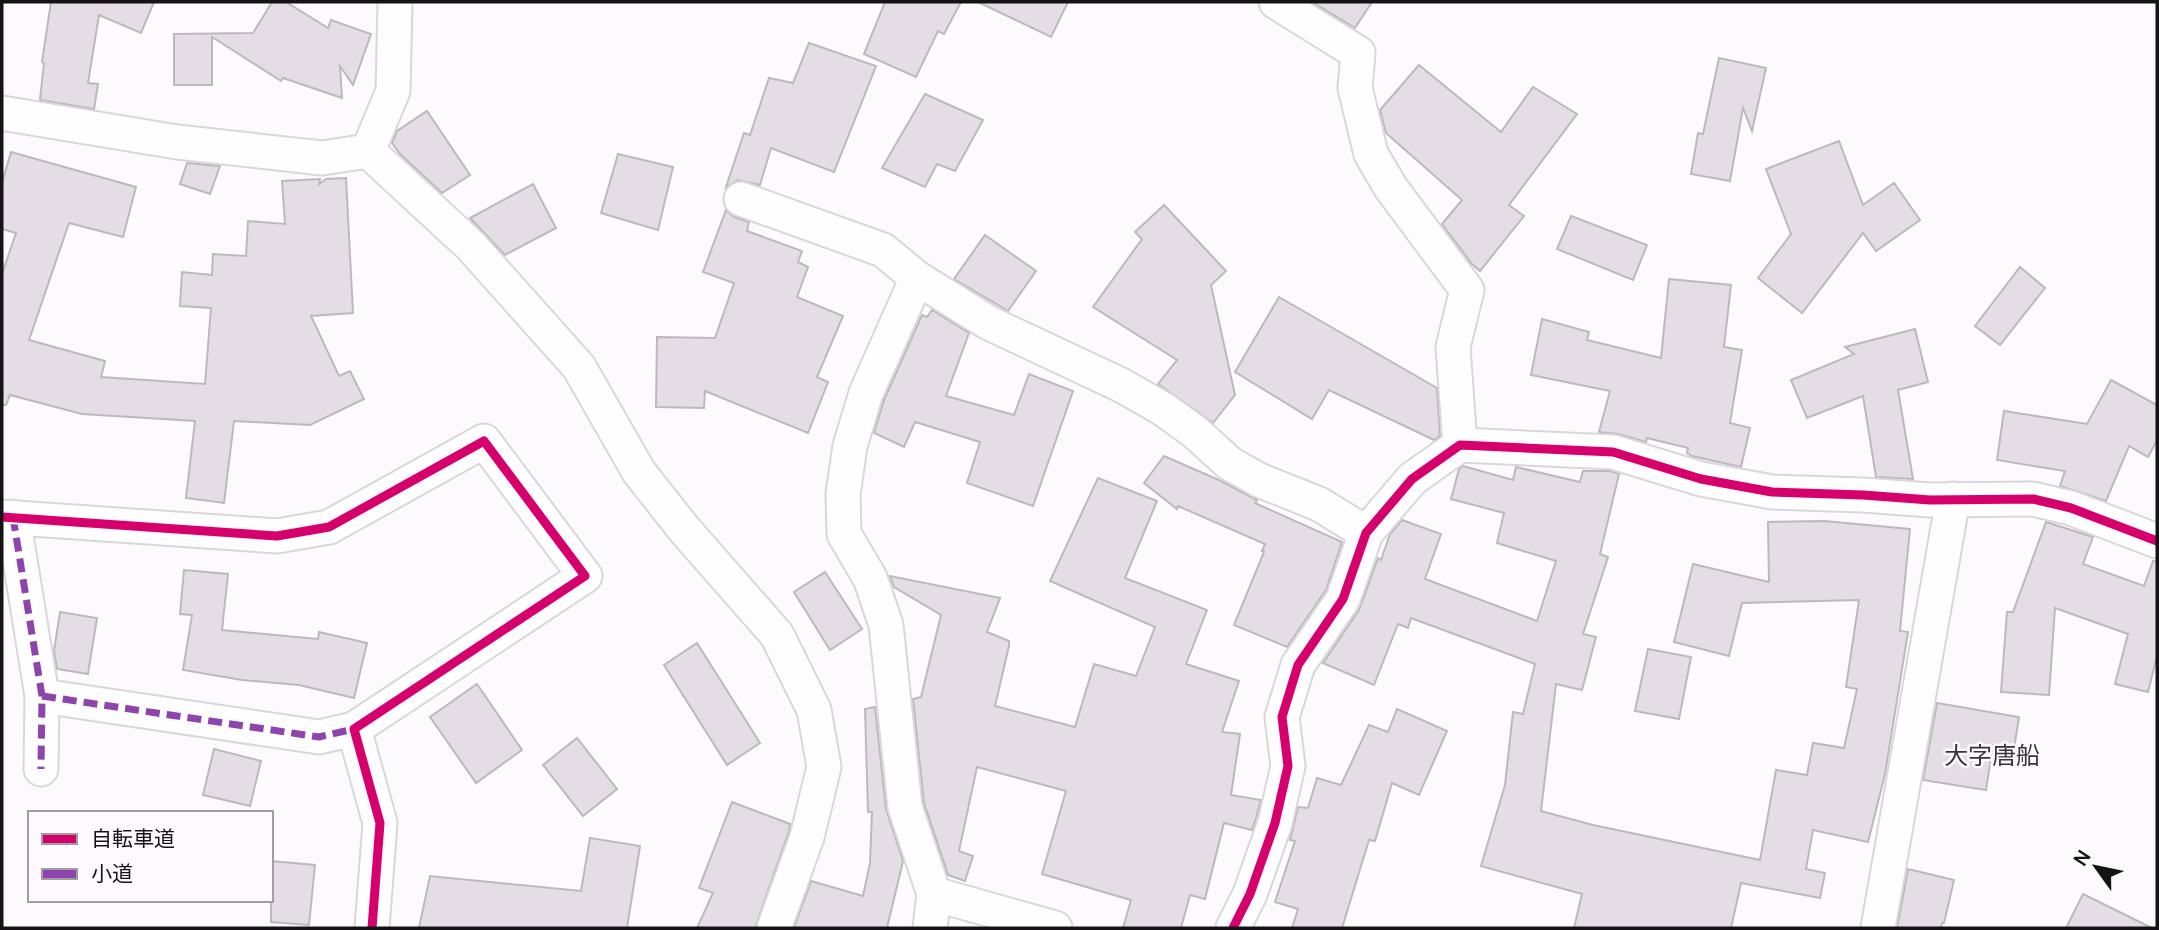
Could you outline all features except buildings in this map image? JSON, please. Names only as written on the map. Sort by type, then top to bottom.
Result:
[{"type":"street","points":[[368,151],[393,91],[395,2]]},
{"type":"street","points":[[1276,2],[1358,53],[1355,88],[1371,154],[1391,188],[1467,290],[1453,347],[1460,445]]},
{"type":"street","points":[[2,113],[177,142],[322,158],[368,151]]},
{"type":"street","points":[[368,151],[471,246],[579,367],[639,472],[684,529],[777,635],[814,710],[824,767],[807,837],[774,928]]},
{"type":"street","points":[[741,199],[883,250],[917,278],[989,323],[1121,385],[1163,409],[1195,432],[1229,463],[1259,480],[1319,504],[1366,533]]},
{"type":"street","points":[[917,278],[866,393],[850,446],[843,507],[844,534],[870,578],[886,625],[905,807],[934,894],[930,928]]},
{"type":"street","points":[[41,769],[42,696],[8,517],[277,536],[329,527],[484,441],[585,576],[354,729],[319,737],[42,696]]},
{"type":"street","points":[[1233,928],[1250,894],[1275,823],[1288,766],[1282,717],[1298,665],[1343,599],[1366,533],[1412,479],[1460,445],[1613,452],[1701,479],[1772,492],[1930,500],[2033,499],[2071,508],[2157,541]]},
{"type":"street","points":[[1878,928],[1953,499]]},
{"type":"street","points":[[354,729],[380,823],[372,928]]},
{"type":"street","points":[[934,894],[1055,928]]},
{"type":"marked path","points":[[13,517],[42,696],[41,769]]},
{"type":"marked path","points":[[42,696],[319,737],[354,729]]},
{"type":"cycle path","points":[[2,517],[277,536],[329,527],[484,441],[585,576],[354,729],[380,823],[372,928]]},
{"type":"cycle path","points":[[1233,928],[1250,894],[1275,823],[1288,766],[1282,717],[1298,665],[1343,599],[1366,533],[1412,479],[1460,445],[1613,452],[1701,479],[1772,492],[1930,500],[2033,499],[2071,508],[2157,541]]},
{"type":"district","name":"大字唐船","points":[[1992,754]]}]
